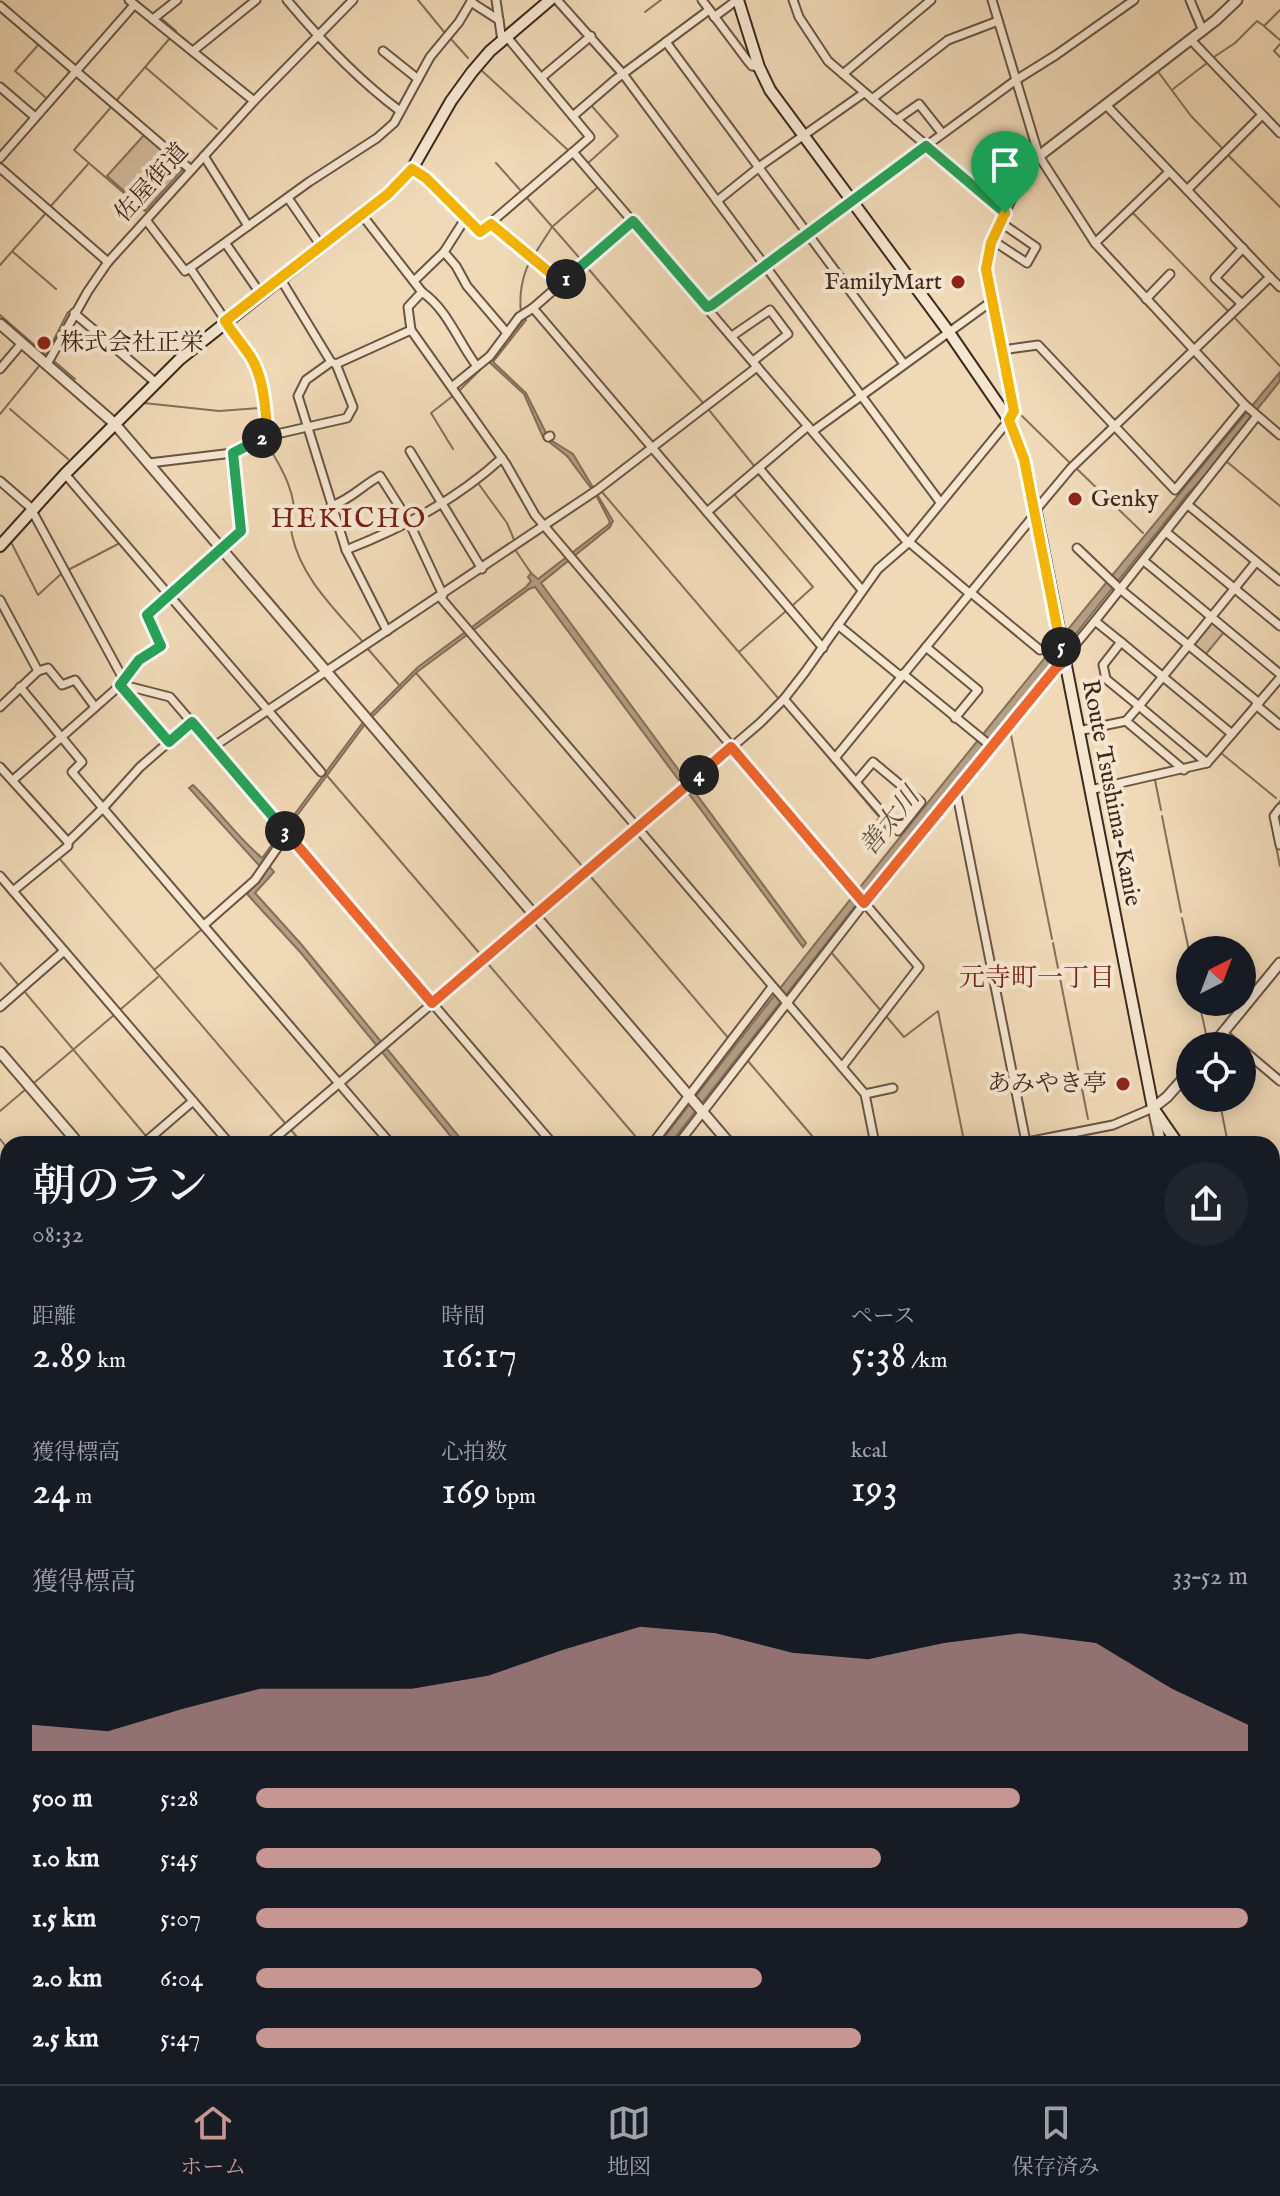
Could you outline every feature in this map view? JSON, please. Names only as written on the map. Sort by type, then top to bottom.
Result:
[{"type":"main road","points":[[0,546],[155,382],[225,321],[388,194],[412,169],[466,79],[505,39],[550,0]]},
{"type":"main road","name":"Route Tsushima-Kanie","points":[[737,0],[759,67],[770,90],[948,331],[1009,420],[1024,459],[1153,1108],[1172,1136]]},
{"type":"street","points":[[153,19],[177,0]]},
{"type":"street","points":[[193,51],[256,0]]},
{"type":"street","points":[[287,0],[362,82],[400,111]]},
{"type":"street","name":"佐屋街道","points":[[47,364],[74,313],[108,262],[254,101],[353,0]]},
{"type":"street","points":[[412,169],[426,178],[480,232],[590,137],[505,39],[496,0]]},
{"type":"street","points":[[557,0],[623,74],[940,502]]},
{"type":"street","points":[[702,0],[752,66],[759,67]]},
{"type":"street","points":[[573,116],[666,42],[737,0]]},
{"type":"street","points":[[793,0],[799,17],[828,61],[1005,213]]},
{"type":"street","points":[[843,74],[931,0]]},
{"type":"street","points":[[992,0],[1039,156],[1095,243],[1193,351],[1256,416],[1280,435]]},
{"type":"street","points":[[707,307],[942,133],[1134,0]]},
{"type":"street","points":[[1190,0],[1203,31]]},
{"type":"street","points":[[277,1136],[784,699],[878,569],[909,542],[1014,411],[986,269],[992,240],[1029,163],[1203,31],[1237,0]]},
{"type":"street","points":[[146,220],[185,271],[377,138],[394,123],[430,57],[459,22],[471,1],[499,20]]},
{"type":"street","points":[[0,158],[132,2],[254,101]]},
{"type":"street","points":[[0,6],[191,170]]},
{"type":"street","points":[[872,99],[948,40],[998,21]]},
{"type":"street","points":[[541,78],[591,36]]},
{"type":"street","points":[[1191,40],[1280,133]]},
{"type":"street","points":[[666,42],[904,364]]},
{"type":"street","points":[[383,51],[418,79]]},
{"type":"street","points":[[0,87],[35,117]]},
{"type":"street","points":[[717,201],[864,93]]},
{"type":"street","points":[[896,120],[919,104],[942,133]]},
{"type":"street","points":[[1106,105],[1280,287]]},
{"type":"street","points":[[1187,190],[1262,115]]},
{"type":"street","points":[[573,152],[909,542],[1040,650]]},
{"type":"street","points":[[204,156],[248,226]]},
{"type":"street","points":[[0,168],[108,262]]},
{"type":"street","points":[[1095,243],[1169,172]]},
{"type":"street","points":[[288,198],[321,246]]},
{"type":"street","points":[[362,215],[422,292],[440,308],[476,365]]},
{"type":"street","points":[[415,280],[444,252],[465,219]]},
{"type":"street","points":[[453,386],[476,365],[492,357],[522,315],[633,221]]},
{"type":"street","points":[[992,240],[1027,263],[1036,247],[1000,222]]},
{"type":"street","points":[[491,224],[561,282]]},
{"type":"street","points":[[226,244],[260,293]]},
{"type":"street","points":[[1242,304],[1215,278],[1243,248]]},
{"type":"street","points":[[444,252],[467,286],[507,333]]},
{"type":"street","points":[[190,268],[253,361],[264,397],[268,436]]},
{"type":"street","points":[[1146,299],[1170,274]]},
{"type":"street","points":[[835,758],[1074,466],[1270,277]]},
{"type":"street","points":[[149,463],[233,453],[268,436],[347,418],[353,407],[333,363],[280,278]]},
{"type":"street","points":[[422,292],[408,307],[411,330],[502,458],[525,501],[544,527],[919,967],[842,1067]]},
{"type":"street","points":[[707,512],[810,429],[992,301]]},
{"type":"street","points":[[533,308],[823,648]]},
{"type":"street","points":[[213,747],[596,491],[788,334],[770,310],[732,336]]},
{"type":"street","points":[[74,313],[155,382]]},
{"type":"street","points":[[0,324],[114,423],[723,1136]]},
{"type":"street","points":[[387,631],[346,550],[298,396],[306,380],[333,363],[411,330]]},
{"type":"street","points":[[0,369],[22,343]]},
{"type":"street","points":[[1002,350],[1038,345],[1175,490],[1247,407]]},
{"type":"street","points":[[684,1136],[909,844],[1144,561],[1256,416]]},
{"type":"street","points":[[410,451],[482,569]]},
{"type":"street","points":[[13,780],[122,683],[139,660],[161,646],[147,615],[241,531],[233,453]]},
{"type":"street","points":[[346,550],[444,504],[502,458]]},
{"type":"street","points":[[759,468],[862,590]]},
{"type":"street","points":[[65,474],[321,772]]},
{"type":"street","points":[[331,506],[344,501],[380,476],[408,523],[441,596],[865,1094],[873,1136]]},
{"type":"street","points":[[0,481],[32,511],[122,683],[169,742]]},
{"type":"street","points":[[1188,505],[1280,581]]},
{"type":"street","points":[[1166,532],[1280,626]]},
{"type":"street","points":[[1077,548],[1119,588],[1280,725]]},
{"type":"street","points":[[1090,790],[1207,763],[1280,676],[1144,561]]},
{"type":"street","points":[[1078,731],[1126,721],[1256,562]]},
{"type":"street","points":[[0,600],[38,671]]},
{"type":"street","points":[[1095,621],[1232,734]]},
{"type":"street","points":[[838,625],[991,746]]},
{"type":"street","points":[[1121,642],[1103,665],[1106,679],[1207,763]]},
{"type":"street","points":[[926,647],[978,690],[955,718]]},
{"type":"street","points":[[0,707],[38,671],[48,668],[62,685],[75,680],[95,707]]},
{"type":"street","points":[[122,683],[170,697],[546,1136]]},
{"type":"street","points":[[20,687],[82,762],[72,772],[384,1136]]},
{"type":"street","points":[[784,699],[898,831],[921,802],[873,762],[856,782]]},
{"type":"street","points":[[1126,721],[1184,770]]},
{"type":"street","points":[[13,891],[68,846],[68,842],[140,767],[192,722]]},
{"type":"street","points":[[0,767],[68,842]]},
{"type":"street","points":[[956,790],[1025,1136]]},
{"type":"street","points":[[1280,808],[1274,816],[1280,845]]},
{"type":"street","points":[[204,925],[255,880],[285,830]]},
{"type":"street","points":[[897,833],[909,844]]},
{"type":"street","points":[[0,876],[223,1136]]},
{"type":"street","points":[[0,1007],[64,951]]},
{"type":"street","points":[[1224,1032],[1280,963]]},
{"type":"street","points":[[658,1136],[773,988]]},
{"type":"street","points":[[0,1052],[72,1136]]},
{"type":"street","points":[[1256,1061],[1280,1081]]},
{"type":"street","points":[[1057,1136],[1113,1125],[1153,1108],[1176,1087]]},
{"type":"street","points":[[865,1094],[893,1088]]},
{"type":"street","points":[[152,1136],[193,1101]]},
{"type":"street","points":[[1153,1108],[1159,1136]]},
{"type":"shaded area","points":[[145,134],[184,168],[146,210],[107,176]]},
{"type":"shaded area","points":[[520,313],[526,320],[493,362],[526,393],[549,439],[573,454],[613,521],[610,527],[541,583],[806,943],[803,947],[535,587],[529,589],[417,672],[366,723],[264,860],[274,872],[255,893],[301,944],[458,1136],[450,1136],[301,953],[247,894],[265,872],[189,788],[193,785],[262,858],[364,721],[418,667],[526,587],[531,581],[528,577],[531,573],[538,579],[608,525],[610,522],[596,495],[567,456],[543,437],[524,394],[489,362],[523,320]]},
{"type":"shaded area","points":[[1280,372],[1280,381],[1217,459],[1217,463],[1186,496],[898,851],[676,1136],[665,1136],[811,949]]},
{"type":"shaded area","points":[[1212,622],[1225,631],[1206,654],[1195,642]]},
{"type":"waterway","points":[[418,0],[445,33]]},
{"type":"waterway","points":[[645,12],[661,0]]},
{"type":"waterway","points":[[1214,57],[1235,43],[1257,21],[1264,26],[1280,10]]},
{"type":"waterway","points":[[161,18],[176,31]]},
{"type":"waterway","points":[[1265,27],[1280,40]]},
{"type":"waterway","points":[[116,101],[170,38]]},
{"type":"waterway","points":[[451,39],[468,58]]},
{"type":"waterway","points":[[39,44],[15,71],[45,97]]},
{"type":"waterway","points":[[1280,44],[1274,51],[1280,57]]},
{"type":"waterway","points":[[1173,89],[1207,63]]},
{"type":"waterway","points":[[145,67],[217,129]]},
{"type":"waterway","points":[[480,69],[569,151]]},
{"type":"waterway","points":[[1159,73],[1191,116],[1222,148]]},
{"type":"waterway","points":[[587,164],[618,136],[591,105],[596,101]]},
{"type":"waterway","points":[[50,207],[89,163],[74,150],[112,106]]},
{"type":"waterway","points":[[1227,154],[1280,207]]},
{"type":"waterway","points":[[496,163],[522,192]]},
{"type":"waterway","points":[[90,164],[145,211]]},
{"type":"waterway","points":[[534,255],[552,227],[598,187]]},
{"type":"waterway","points":[[527,198],[583,262]]},
{"type":"waterway","points":[[1132,212],[1228,311]]},
{"type":"waterway","points":[[0,265],[46,213]]},
{"type":"waterway","points":[[13,252],[56,289]]},
{"type":"waterway","points":[[521,313],[522,286],[530,261]]},
{"type":"waterway","points":[[586,266],[704,404]]},
{"type":"waterway","points":[[0,315],[46,355],[68,312]]},
{"type":"waterway","points":[[1234,317],[1280,366]]},
{"type":"waterway","points":[[54,361],[75,379]]},
{"type":"waterway","points":[[460,390],[486,364]]},
{"type":"waterway","points":[[0,414],[40,365]]},
{"type":"waterway","points":[[453,449],[431,413],[454,395]]},
{"type":"waterway","points":[[144,403],[219,411],[261,408],[263,435]]},
{"type":"waterway","points":[[10,409],[68,459]]},
{"type":"waterway","points":[[709,410],[755,467]]},
{"type":"waterway","points":[[1022,416],[1070,463]]},
{"type":"waterway","points":[[266,442],[291,492],[294,510],[291,529],[296,551],[320,592],[363,642]]},
{"type":"waterway","points":[[1226,461],[1280,506]]},
{"type":"waterway","points":[[1075,467],[1143,533]]},
{"type":"waterway","points":[[478,483],[507,523],[515,542]]},
{"type":"waterway","points":[[602,492],[778,698]]},
{"type":"waterway","points":[[734,494],[813,587],[793,605]]},
{"type":"waterway","points":[[124,538],[170,591]]},
{"type":"waterway","points":[[68,570],[120,543]]},
{"type":"waterway","points":[[12,544],[38,595],[61,574]]},
{"type":"waterway","points":[[516,551],[531,573]]},
{"type":"waterway","points":[[739,652],[786,611]]},
{"type":"waterway","points":[[368,649],[400,686]]},
{"type":"waterway","points":[[416,673],[582,866]]},
{"type":"waterway","name":"善太川","points":[[784,705],[880,818],[877,820],[888,833]]},
{"type":"waterway","points":[[1010,730],[1052,939]]},
{"type":"waterway","points":[[1221,753],[1276,798]]},
{"type":"waterway","points":[[323,771],[481,955]]},
{"type":"waterway","points":[[1155,780],[1161,810]]},
{"type":"waterway","points":[[1274,836],[1270,815],[1280,801]]},
{"type":"waterway","points":[[1162,816],[1181,912]]},
{"type":"waterway","name":"善太川","points":[[880,819],[886,828]]},
{"type":"waterway","points":[[1276,846],[1280,866]]},
{"type":"waterway","points":[[59,858],[285,1123]]},
{"type":"waterway","points":[[591,877],[730,1040]]},
{"type":"waterway","points":[[1182,918],[1186,936]]},
{"type":"waterway","points":[[154,970],[201,930]]},
{"type":"waterway","points":[[1053,943],[1088,1119]]},
{"type":"waterway","points":[[831,952],[881,1011]]},
{"type":"waterway","points":[[0,963],[20,987]]},
{"type":"waterway","points":[[489,965],[635,1136]]},
{"type":"waterway","points":[[121,1009],[158,977]]},
{"type":"waterway","points":[[24,991],[146,1136]]},
{"type":"waterway","points":[[886,1016],[904,1037],[938,1011],[963,1136]]},
{"type":"waterway","points":[[35,1082],[114,1015]]},
{"type":"waterway","points":[[1202,1016],[1206,1032]]},
{"type":"waterway","points":[[748,1061],[812,1136]]},
{"type":"waterway","points":[[0,1111],[26,1089]]},
{"type":"waterway","points":[[1222,1112],[1226,1136]]},
{"type":"waterway","points":[[291,1130],[296,1136]]},
{"type":"place","name":"FamilyMart","points":[[958,282]]},
{"type":"place","name":"株式会社正栄","points":[[44,343]]},
{"type":"place","name":"Genky","points":[[1075,499]]},
{"type":"place","name":"あみやき亭","points":[[1123,1084]]},
{"type":"district","name":"HEKICHO","points":[[349,519]]},
{"type":"district","name":"元寺町一丁目","points":[[1037,978]]},
{"type":"route","points":[[926,146],[1005,213],[991,243],[986,269],[1014,411],[1009,420],[1024,459],[1064,662],[864,903],[731,747],[432,1003],[192,722],[169,742],[120,685],[139,660],[161,646],[147,615],[241,531],[233,453],[268,436],[260,378],[253,361],[225,321],[388,194],[412,169],[426,178],[480,232],[491,224],[561,282],[633,221],[707,307],[926,146]]}]
